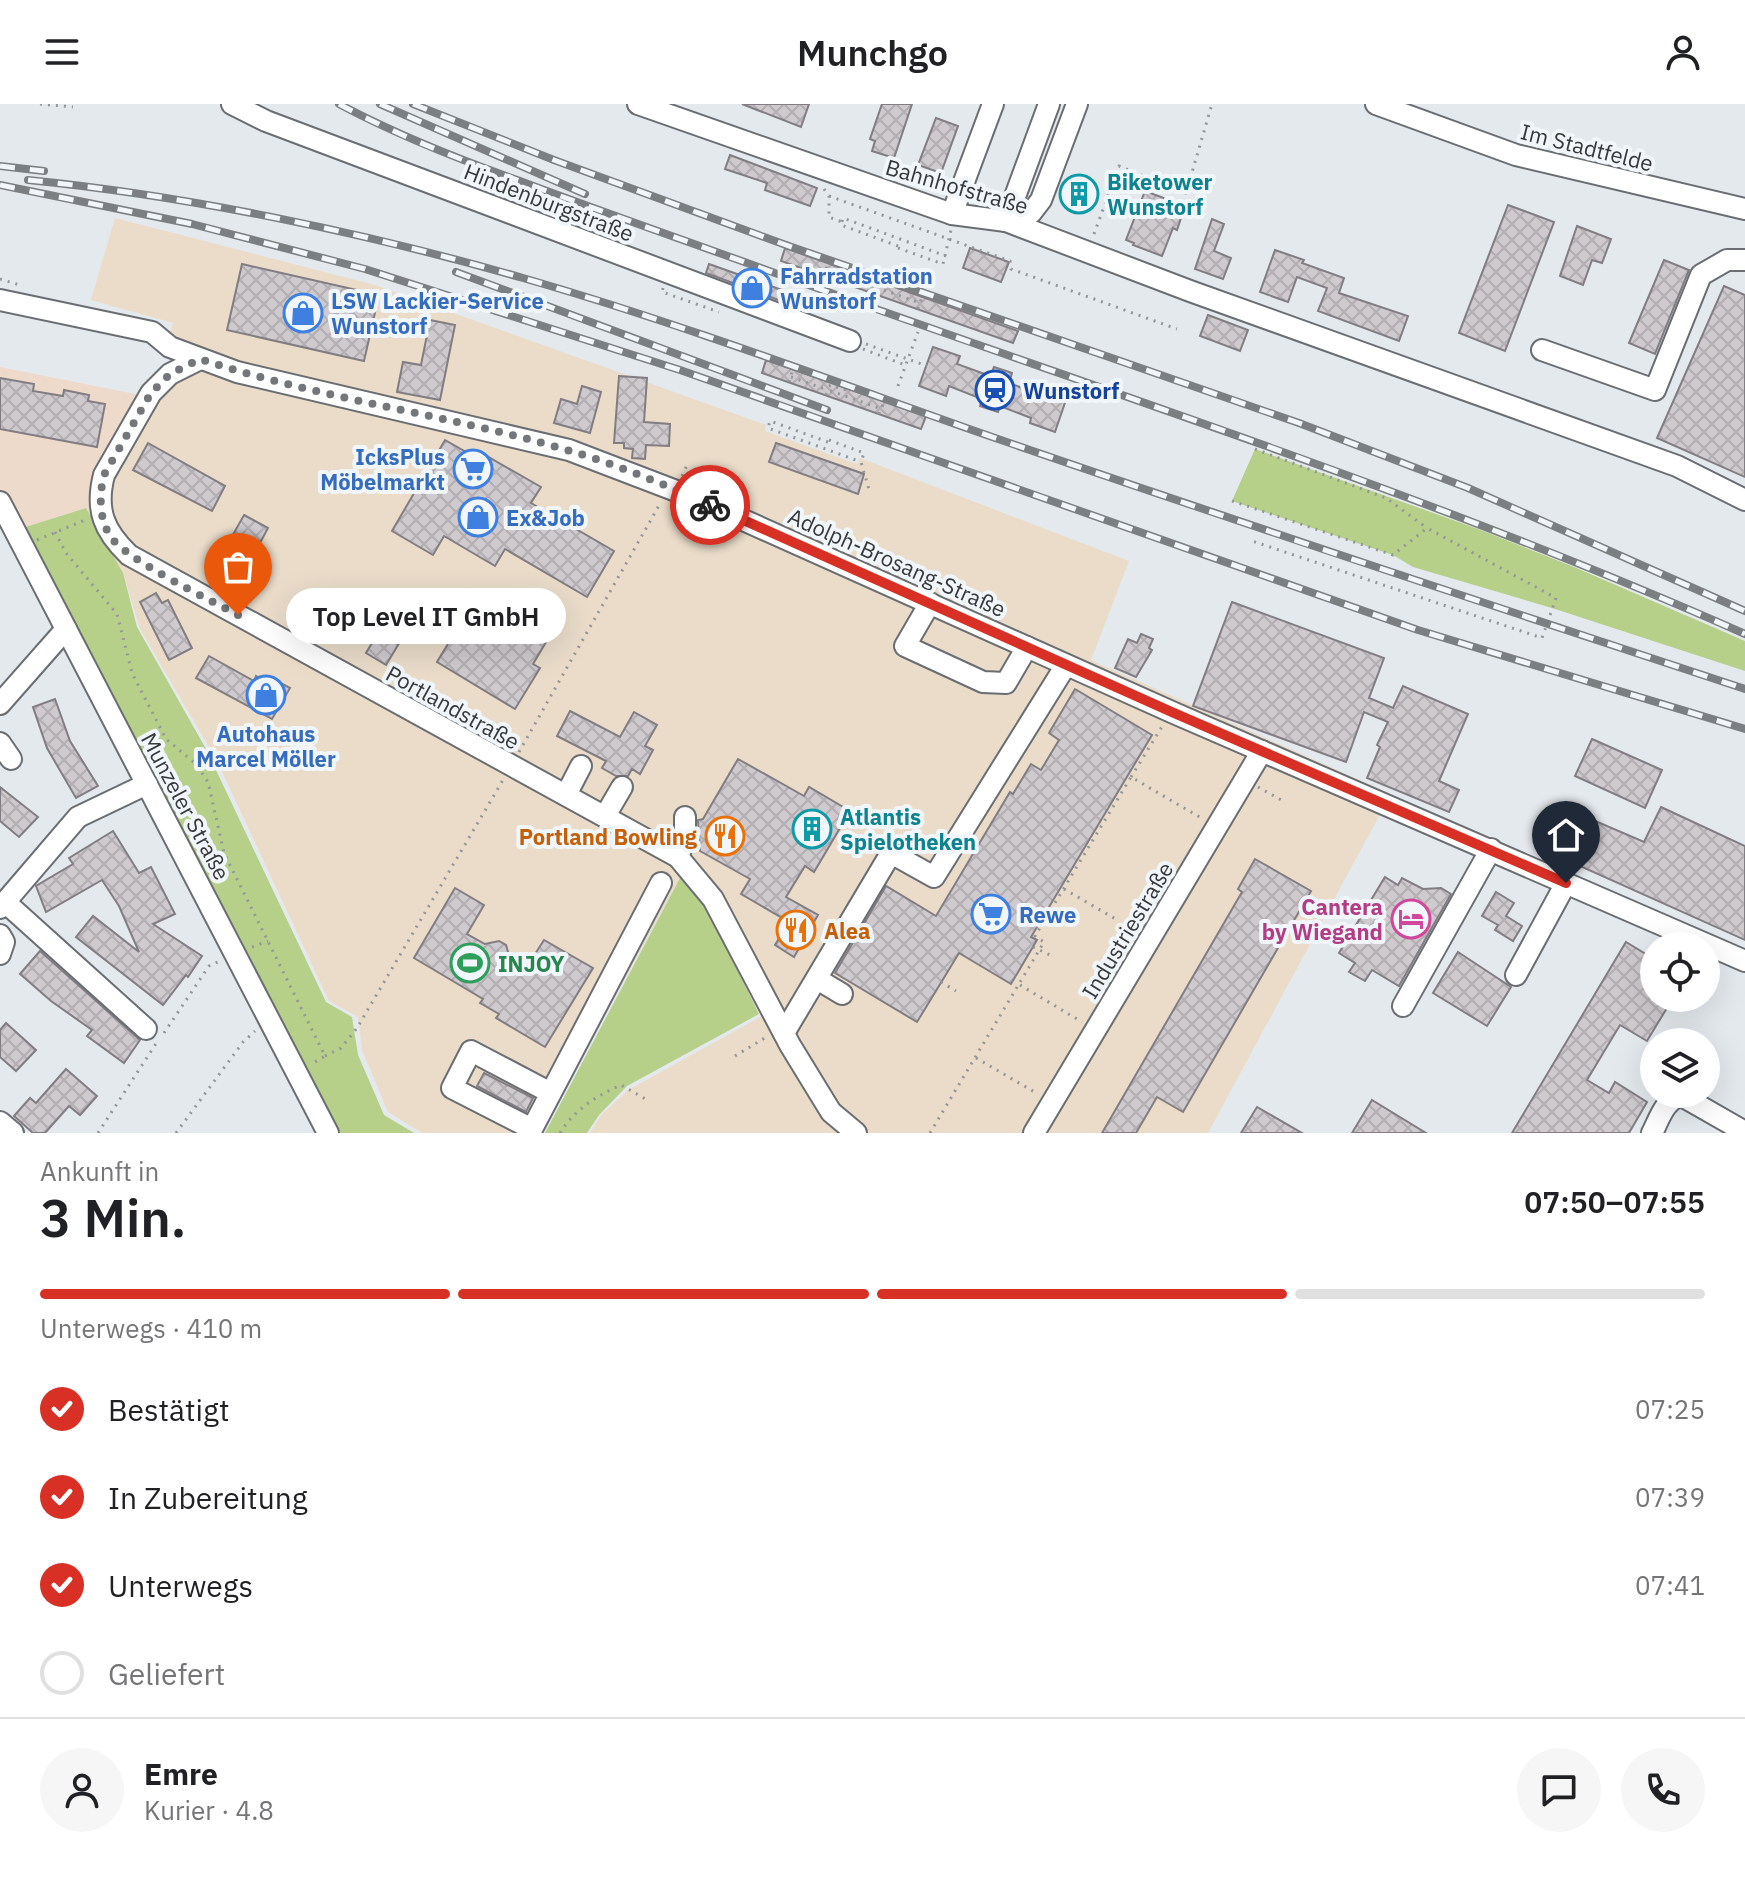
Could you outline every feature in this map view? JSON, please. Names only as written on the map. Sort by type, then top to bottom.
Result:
[{"type":"street","name":"Hindenburgstraße","points":[[232,104],[266,121],[850,341]]},
{"type":"street","name":"Bahnhofstraße","points":[[638,104],[952,214],[1006,221],[1217,301],[1677,466],[1745,500]]},
{"type":"street","points":[[952,214],[993,104]]},
{"type":"street","points":[[1006,221],[1049,104]]},
{"type":"street","points":[[1006,221],[1031,213],[1041,200],[1077,104]]},
{"type":"street","name":"Im Stadtfelde","points":[[1376,104],[1427,112],[1516,155],[1745,209]]},
{"type":"street","points":[[1542,350],[1655,390],[1701,275],[1727,260],[1745,260]]},
{"type":"street","name":"Adolph-Brosang-Straße","points":[[0,300],[152,332],[170,347],[200,359],[307,390],[569,450],[692,497],[1171,712],[1745,961]]},
{"type":"street","points":[[102,513],[104,475],[151,393],[170,374],[200,359]]},
{"type":"street","name":"Munzeler Straße","points":[[0,502],[328,1133]]},
{"type":"street","name":"Portlandstraße","points":[[102,513],[111,537],[129,555],[678,857],[713,899],[831,1112],[856,1133]]},
{"type":"street","points":[[930,603],[905,646],[983,682],[1006,683],[1027,647]]},
{"type":"street","points":[[0,704],[66,629]]},
{"type":"street","points":[[783,1030],[817,979],[891,853],[934,877],[1066,665]]},
{"type":"street","name":"Industriestraße","points":[[1034,1133],[1262,751]]},
{"type":"street","points":[[566,795],[581,766]]},
{"type":"street","points":[[146,1029],[2,905],[78,817],[147,784]]},
{"type":"street","points":[[605,816],[622,787]]},
{"type":"street","points":[[678,857],[685,839],[685,817]]},
{"type":"street","points":[[1403,1006],[1491,849]]},
{"type":"street","points":[[551,1093],[471,1051],[452,1088],[532,1129],[551,1093],[661,883]]},
{"type":"street","points":[[1516,975],[1566,883]]},
{"type":"street","points":[[0,935],[4,942],[0,954]]},
{"type":"street","points":[[817,979],[842,994]]},
{"type":"street","points":[[1652,1133],[1669,1101],[1682,1096],[1745,1132]]},
{"type":"street","points":[[0,1122],[13,1133]]},
{"type":"path","points":[[40,104],[73,107]]},
{"type":"path","points":[[1087,253],[1119,166],[1186,193],[1212,104]]},
{"type":"path","points":[[823,188],[829,196],[1010,261],[1011,269],[1177,329]]},
{"type":"path","points":[[829,196],[829,217],[842,222],[841,225],[943,264],[950,241],[952,214]]},
{"type":"path","points":[[842,222],[843,218],[946,256]]},
{"type":"path","points":[[823,276],[827,266],[861,282],[866,290],[881,295]]},
{"type":"path","points":[[868,278],[867,284],[920,303]]},
{"type":"path","points":[[918,309],[922,297]]},
{"type":"path","points":[[898,386],[918,332]]},
{"type":"path","points":[[850,341],[905,365]]},
{"type":"path","points":[[873,347],[927,366]]},
{"type":"path","points":[[789,382],[793,369]]},
{"type":"path","points":[[791,377],[822,388],[832,385],[846,390]]},
{"type":"path","points":[[826,395],[828,390],[880,412],[884,402]]},
{"type":"path","points":[[861,462],[768,428],[770,421],[864,453],[861,462],[870,493]]},
{"type":"path","points":[[1249,540],[1542,638],[1556,598],[1427,528],[1386,498],[1255,449]]},
{"type":"path","points":[[1232,501],[1393,555],[1427,528]]},
{"type":"path","points":[[23,547],[102,513]]},
{"type":"path","points":[[55,532],[66,553],[117,614],[132,673],[166,739],[196,764],[208,782],[224,853],[325,1056],[296,1072]]},
{"type":"path","points":[[930,1133],[1044,942],[1035,936],[1171,712]]},
{"type":"path","points":[[1131,777],[1216,826]]},
{"type":"path","points":[[1244,780],[1283,801]]},
{"type":"path","points":[[1064,889],[1119,921]]},
{"type":"path","points":[[1033,947],[1050,955]]},
{"type":"path","points":[[941,982],[956,991]]},
{"type":"path","points":[[1018,985],[1096,1030]]},
{"type":"path","points":[[176,1133],[243,1042],[270,1019]]},
{"type":"path","points":[[735,1056],[783,1030]]},
{"type":"path","points":[[976,1058],[1052,1101]]},
{"type":"path","points":[[560,1133],[570,1116],[604,1092],[621,1085],[649,1101]]},
{"type":"shaded area","points":[[115,218],[375,285],[766,425],[765,431],[857,464],[860,458],[1129,561],[1091,660],[1391,794],[1208,1133],[590,1133],[602,1114],[628,1090],[762,1016],[708,905],[680,878],[541,1133],[422,1133],[388,1112],[362,1050],[358,1017],[329,1001],[217,761],[140,629],[123,573],[86,508],[97,504],[178,358],[170,334],[173,323],[91,300]]},
{"type":"shaded area","points":[[0,367],[140,395],[98,504],[19,529],[0,490]]},
{"type":"green space","points":[[1255,449],[1478,529],[1745,641],[1745,671],[1552,608],[1413,567],[1393,555],[1232,501]]},
{"type":"green space","points":[[86,508],[123,573],[137,627],[206,749],[326,1002],[352,1017],[358,1055],[384,1115],[414,1133],[340,1133],[19,529]]},
{"type":"green space","points":[[680,878],[705,905],[759,1014],[627,1086],[599,1115],[587,1133],[545,1133]]},
{"type":"building","points":[[742,104],[809,104],[801,127]]},
{"type":"building","points":[[882,104],[912,104],[894,158],[872,151],[875,141],[870,139]]},
{"type":"building","points":[[936,118],[958,126],[941,173],[918,165]]},
{"type":"building","points":[[730,155],[817,188],[810,206],[765,190],[767,183],[725,169]]},
{"type":"building","name":"Biketower Wunstorf","points":[[1079,177],[1089,178],[1094,186],[1087,194],[1087,206],[1081,211],[1074,210],[1069,200]]},
{"type":"building","points":[[1145,191],[1185,206],[1177,230],[1173,228],[1162,256],[1126,240]]},
{"type":"building","points":[[1508,205],[1554,222],[1505,351],[1459,333]]},
{"type":"building","points":[[1212,219],[1224,224],[1214,251],[1231,258],[1223,279],[1195,269]]},
{"type":"building","points":[[1577,226],[1611,239],[1602,263],[1592,260],[1583,285],[1560,276]]},
{"type":"building","points":[[785,248],[1018,331],[1013,343],[781,261]]},
{"type":"building","points":[[970,248],[1009,262],[1001,282],[963,268]]},
{"type":"building","points":[[1275,250],[1344,278],[1339,293],[1408,316],[1399,341],[1318,311],[1327,288],[1297,277],[1288,302],[1260,292]]},
{"type":"building","points":[[1664,260],[1689,270],[1655,354],[1629,343]]},
{"type":"building","name":"LSW Lackier-Service Wunstorf","points":[[242,264],[379,295],[364,361],[227,330]]},
{"type":"building","name":"Fahrradstation Wunstorf","points":[[709,264],[796,295],[792,305],[706,273]]},
{"type":"building","points":[[1724,286],[1745,295],[1745,477],[1657,438]]},
{"type":"building","points":[[1208,315],[1248,330],[1240,351],[1200,336]]},
{"type":"building","points":[[430,320],[455,325],[440,400],[397,392],[403,362],[421,365]]},
{"type":"building","points":[[933,347],[960,356],[957,364],[990,376],[994,367],[1012,373],[1009,383],[1039,394],[1043,383],[1069,391],[1055,432],[1030,423],[1031,418],[1000,406],[998,412],[980,406],[982,399],[949,386],[946,396],[919,386]]},
{"type":"building","points":[[766,360],[926,416],[921,429],[762,373]]},
{"type":"building","points":[[619,376],[647,378],[644,422],[670,424],[669,446],[646,445],[645,459],[632,458],[633,449],[624,448],[624,443],[614,443]]},
{"type":"building","points":[[0,378],[34,384],[33,391],[63,396],[64,390],[89,395],[88,401],[105,404],[97,447],[0,429]]},
{"type":"building","points":[[582,386],[601,392],[590,433],[554,423],[561,399],[577,404]]},
{"type":"building","name":"Ex&Job","points":[[445,440],[475,457],[478,451],[541,487],[531,503],[614,551],[587,597],[505,549],[495,566],[444,536],[433,555],[392,531]]},
{"type":"building","points":[[148,443],[225,486],[212,511],[133,470]]},
{"type":"building","points":[[776,443],[864,474],[858,494],[769,462]]},
{"type":"building","points":[[244,515],[268,528],[246,569],[221,556]]},
{"type":"building","points":[[467,589],[549,637],[533,664],[540,668],[515,709],[437,662],[468,611],[458,605]]},
{"type":"building","points":[[156,593],[162,603],[168,600],[192,648],[169,660],[140,602]]},
{"type":"building","points":[[1232,602],[1384,658],[1369,698],[1393,708],[1403,686],[1468,714],[1439,781],[1459,790],[1449,812],[1367,778],[1388,722],[1364,712],[1346,762],[1193,706]]},
{"type":"building","points":[[384,623],[404,635],[386,665],[366,653]]},
{"type":"building","points":[[1141,634],[1153,639],[1149,648],[1152,650],[1136,677],[1115,668],[1128,639],[1137,643]]},
{"type":"building","points":[[209,656],[254,681],[256,676],[272,686],[275,680],[290,688],[272,719],[196,678]]},
{"type":"building","points":[[1075,689],[1152,735],[1031,937],[1037,940],[1011,984],[959,953],[917,1022],[835,973],[886,886],[936,916],[1010,792],[1013,794],[1031,764],[1041,770],[1059,740],[1049,733]]},
{"type":"building","points":[[55,699],[70,741],[98,786],[76,798],[47,748],[33,707]]},
{"type":"building","points":[[570,711],[620,737],[634,712],[657,725],[645,746],[653,750],[640,774],[632,769],[628,776],[616,776],[602,768],[606,761],[557,736]]},
{"type":"building","points":[[1592,739],[1662,770],[1645,808],[1575,776]]},
{"type":"building","points":[[738,759],[804,796],[809,787],[850,811],[814,872],[805,866],[786,897],[818,915],[794,957],[775,945],[789,922],[741,894],[750,879],[700,851],[698,820],[703,819]]},
{"type":"building","points":[[0,787],[38,817],[19,837],[0,821]]},
{"type":"building","points":[[1661,807],[1745,846],[1745,940],[1551,853],[1570,810],[1644,842]]},
{"type":"building","points":[[113,831],[139,873],[151,867],[175,914],[153,924],[202,956],[163,1005],[76,937],[93,916],[139,952],[119,906],[102,880],[46,912],[36,886],[73,864],[69,858]]},
{"type":"building","points":[[1255,859],[1311,891],[1183,1112],[1157,1097],[1136,1133],[1102,1133],[1242,892],[1238,889]]},
{"type":"building","points":[[1385,877],[1398,885],[1402,878],[1423,889],[1441,888],[1451,894],[1399,986],[1372,970],[1365,981],[1349,972],[1355,963],[1339,953]]},
{"type":"building","name":"INJOY","points":[[455,888],[484,905],[467,934],[485,944],[499,941],[506,945],[510,959],[526,968],[544,940],[593,968],[545,1047],[496,1018],[499,1014],[480,1003],[483,999],[414,958]]},
{"type":"building","points":[[1496,892],[1514,903],[1506,916],[1522,926],[1513,941],[1495,930],[1498,925],[1482,916]]},
{"type":"building","points":[[1626,942],[1640,950],[1640,1012],[1665,1012],[1655,1028],[1640,1028],[1640,1037],[1620,1025],[1587,1080],[1609,1093],[1615,1082],[1640,1098],[1640,1108],[1644,1108],[1629,1133],[1512,1133]]},
{"type":"building","points":[[40,951],[140,1040],[124,1063],[87,1036],[92,1030],[20,974]]},
{"type":"building","points":[[1458,952],[1511,987],[1487,1026],[1433,993]]},
{"type":"building","points":[[6,1023],[36,1050],[16,1071],[0,1057],[0,1030]]},
{"type":"building","points":[[66,1069],[97,1096],[80,1115],[69,1106],[45,1133],[33,1133],[14,1116],[30,1098],[36,1103]]},
{"type":"building","points":[[484,1073],[533,1098],[526,1112],[477,1086]]},
{"type":"building","points":[[1372,1100],[1426,1133],[1352,1133]]},
{"type":"building","points":[[1257,1107],[1302,1133],[1241,1133]]},
{"type":"railway","points":[[339,104],[405,136],[474,164],[1380,487],[1624,582],[1745,634]]},
{"type":"railway","points":[[380,104],[585,194]]},
{"type":"railway","points":[[413,104],[554,160],[786,245],[1299,423],[1468,488],[1745,611]]},
{"type":"railway","points":[[0,166],[44,171]]},
{"type":"railway","points":[[28,180],[152,196],[277,218],[402,246],[523,278],[694,332],[1167,497],[1745,689]]},
{"type":"railway","points":[[0,185],[192,224],[365,269],[680,370],[1418,630],[1745,729]]},
{"type":"railway","points":[[456,272],[827,410]]},
{"type":"way so far","points":[[238,615],[129,555],[111,537],[102,513],[104,475],[151,393],[170,374],[200,359],[307,390],[569,450],[710,505]]},
{"type":"place","name":"Biketower Wunstorf","points":[[1079,194]]},
{"type":"place","name":"Fahrradstation Wunstorf","points":[[752,288]]},
{"type":"place","name":"LSW Lackier-Service Wunstorf","points":[[303,313]]},
{"type":"place","name":"Wunstorf","points":[[995,390]]},
{"type":"place","name":"IcksPlus Möbelmarkt","points":[[473,469]]},
{"type":"place","name":"Ex&Job","points":[[478,517]]},
{"type":"place","name":"Top Level IT GmbH","points":[[238,615]]},
{"type":"place","name":"Autohaus Marcel Möller","points":[[266,695]]},
{"type":"place","name":"Atlantis Spielotheken","points":[[812,829]]},
{"type":"place","name":"Portland Bowling","points":[[725,836]]},
{"type":"place","name":"Rewe","points":[[991,914]]},
{"type":"place","name":"Cantera by Wiegand","points":[[1411,919]]},
{"type":"place","name":"Alea","points":[[796,930]]},
{"type":"place","name":"INJOY","points":[[470,963]]},
{"type":"route","points":[[710,505],[1174,713],[1566,883]]}]
